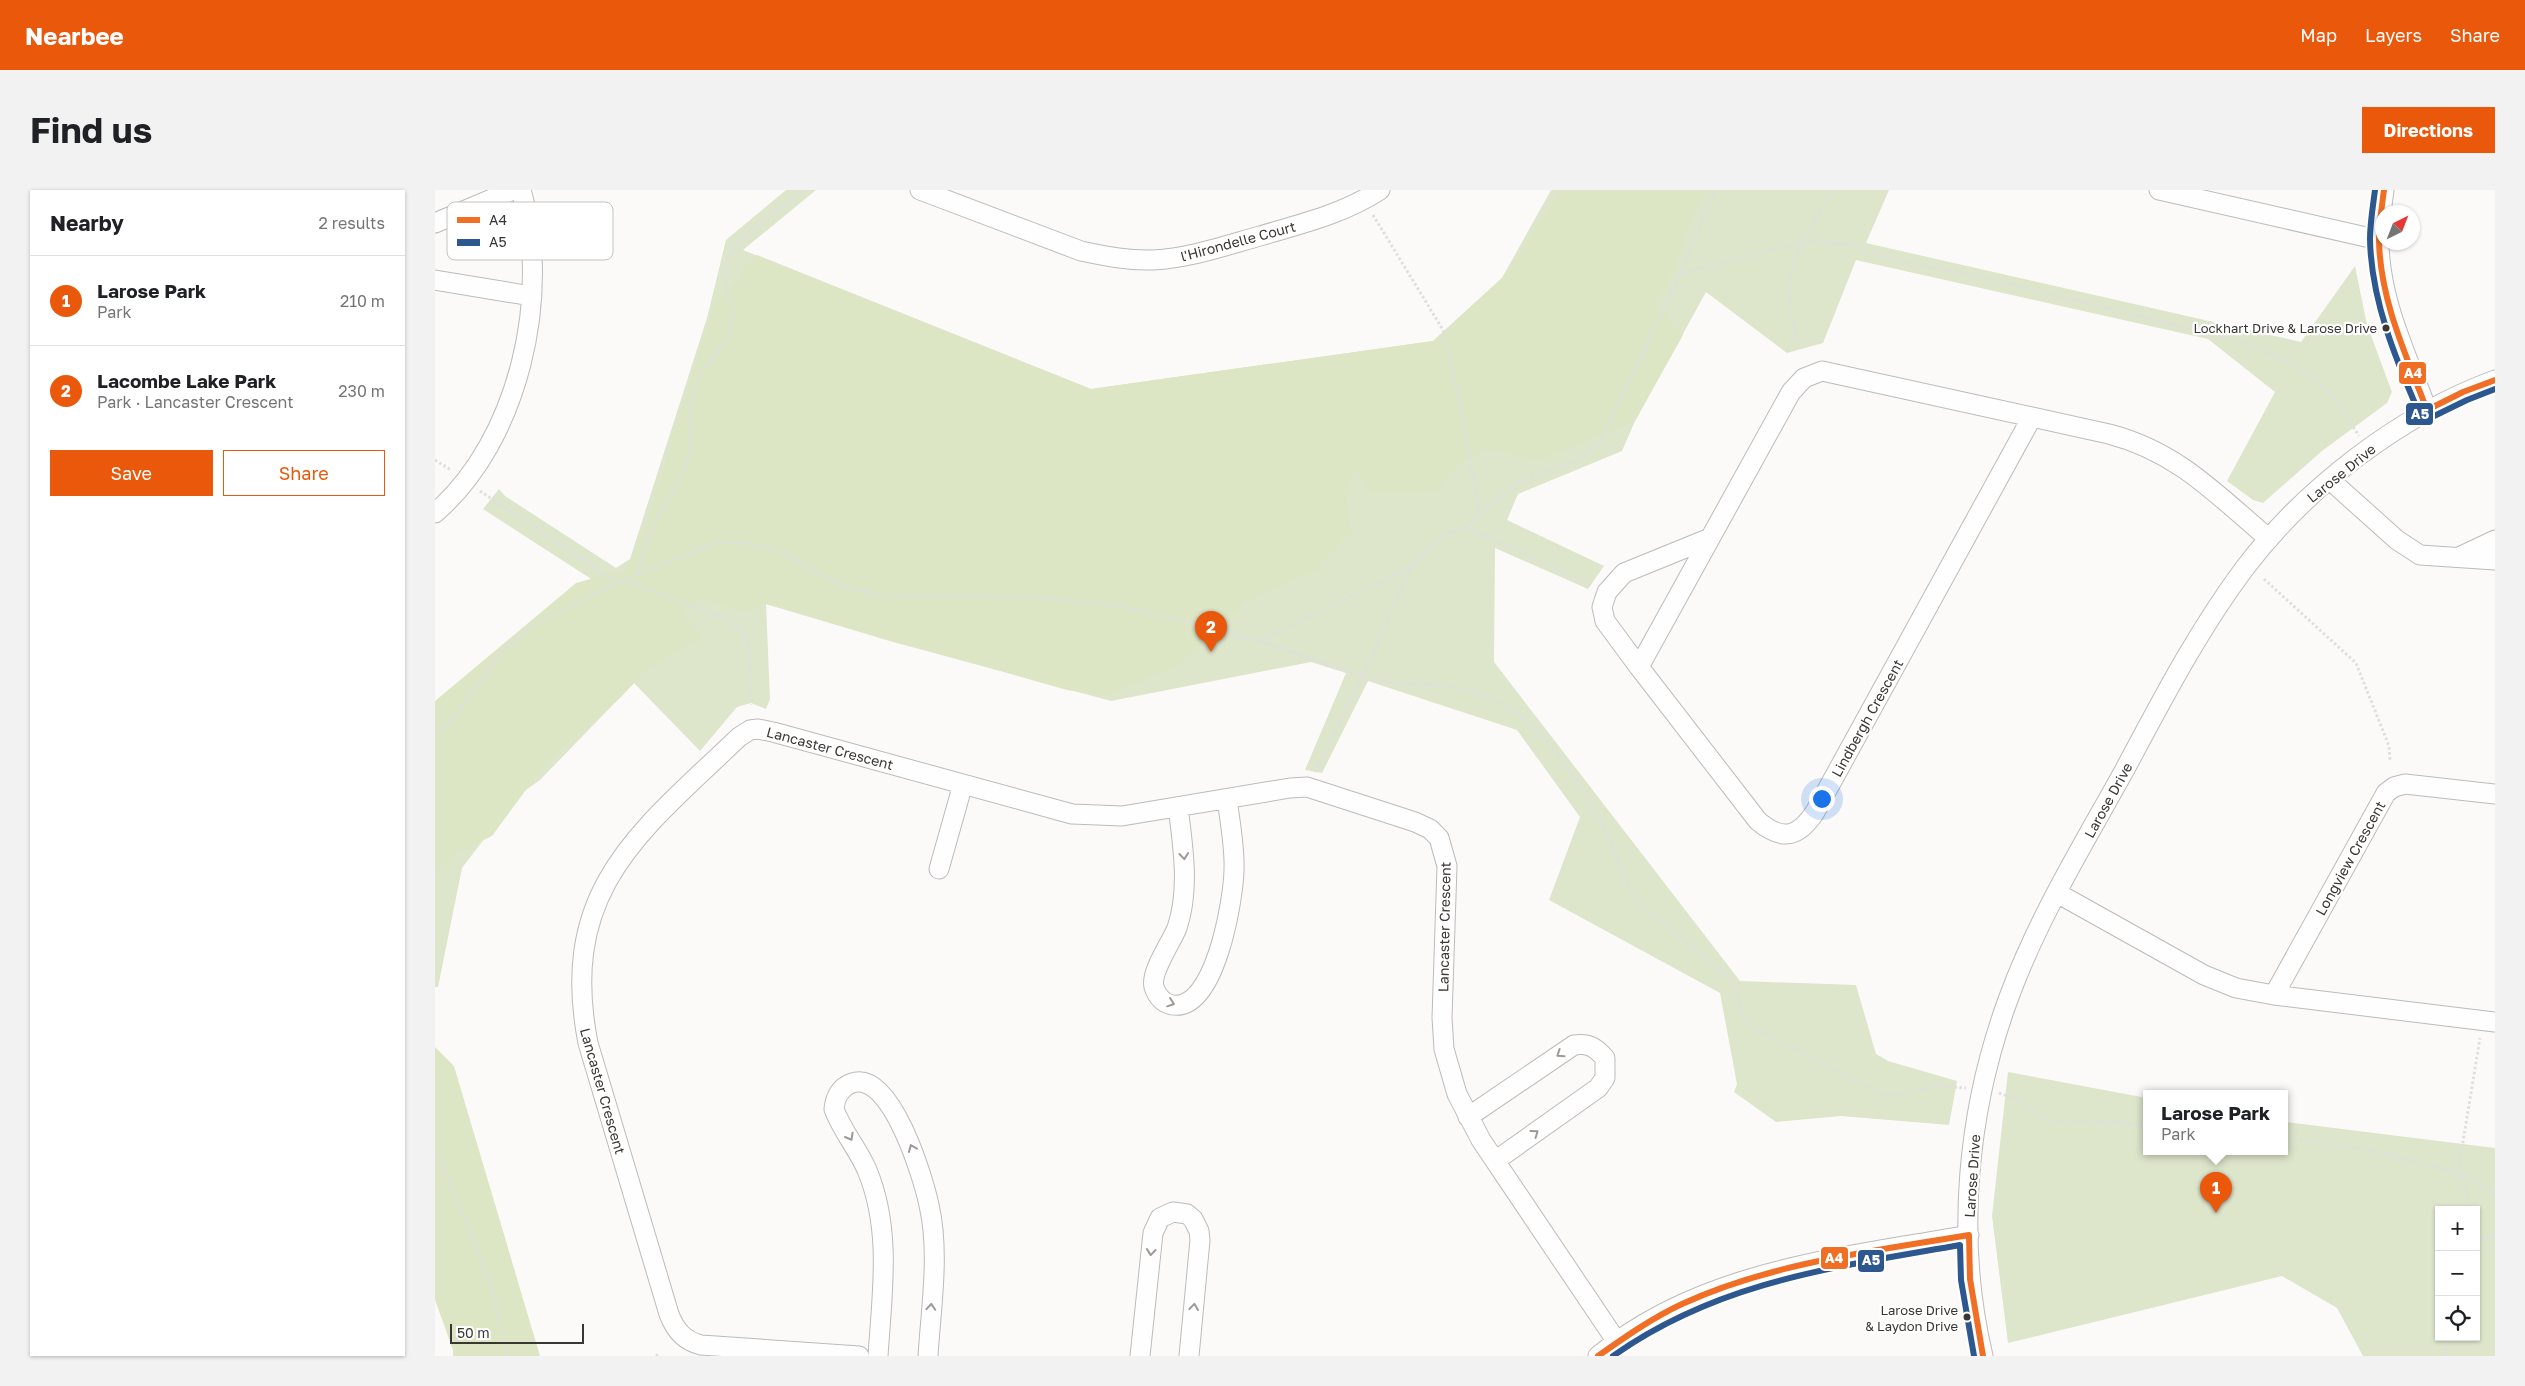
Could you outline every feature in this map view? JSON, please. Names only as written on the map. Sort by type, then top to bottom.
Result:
[{"type":"street","points":[[484,202],[513,190]]},
{"type":"street","name":"l'Hirondelle Court","points":[[920,190],[1081,251],[1133,260],[1169,259],[1205,252],[1318,219],[1363,200],[1380,190]]},
{"type":"street","points":[[2159,190],[2375,239]]},
{"type":"street","points":[[2382,205],[2384,190]]},
{"type":"street","points":[[435,222],[447,217]]},
{"type":"street","points":[[2380,250],[2385,288],[2391,310],[2427,410]]},
{"type":"street","points":[[435,513],[467,482],[492,441],[519,367],[531,296],[532,260]]},
{"type":"street","points":[[435,280],[531,296]]},
{"type":"street","points":[[1639,667],[1791,392],[1804,378],[1816,372],[1829,371],[2127,439],[2165,455],[2197,477],[2269,539]]},
{"type":"street","name":"Larose Drive","points":[[1983,1356],[1971,1288],[1969,1235],[1974,1132],[1990,1057],[2010,995],[2057,893],[2192,646],[2233,585],[2269,539],[2330,480],[2369,449],[2427,410],[2463,392],[2495,380]]},
{"type":"street","name":"Lindbergh Crescent","points":[[1709,538],[1624,574],[1607,592],[1602,607],[1605,621],[1758,821],[1776,833],[1785,834],[1799,831],[1815,812],[2033,418]]},
{"type":"street","points":[[2330,480],[2405,547],[2419,556],[2495,560]]},
{"type":"street","points":[[2456,559],[2495,540]]},
{"type":"street","name":"Lancaster Crescent","points":[[859,1356],[701,1345],[683,1337],[673,1324],[588,1043],[580,999],[584,945],[591,917],[601,891],[626,851],[658,815],[739,737],[750,730],[758,729],[773,732],[1042,806],[1090,816],[1122,816],[1290,788],[1307,787],[1415,822],[1430,829],[1439,838],[1447,866],[1442,1018],[1444,1048],[1457,1094],[1468,1117],[1495,1161],[1617,1342]]},
{"type":"street","points":[[939,869],[963,784]]},
{"type":"street","name":"Longview Crescent","points":[[2274,995],[2386,793],[2394,787],[2405,784],[2495,794]]},
{"type":"street","points":[[1178,807],[1185,862],[1183,904],[1177,928],[1155,973],[1153,985],[1157,996],[1167,1004],[1179,1006],[1189,1003],[1197,996],[1205,982],[1217,955],[1230,913],[1234,868],[1227,799]]},
{"type":"street","points":[[2057,893],[2204,975],[2236,988],[2274,995],[2488,1021]]},
{"type":"street","points":[[1468,1117],[1574,1045],[1586,1043],[1597,1049],[1605,1058],[1605,1078],[1598,1088],[1495,1161]]},
{"type":"street","points":[[878,1356],[884,1262],[881,1218],[867,1170],[834,1109],[836,1096],[841,1090],[856,1082],[870,1084],[882,1096],[907,1137],[922,1176],[930,1207],[933,1238],[927,1356]]},
{"type":"street","points":[[1140,1356],[1153,1233],[1161,1218],[1173,1212],[1187,1214],[1193,1218],[1200,1240],[1189,1356]]},
{"type":"street","points":[[1598,1356],[1617,1342],[1676,1308],[1747,1279],[1796,1266],[1969,1235]]},
{"type":"path","points":[[638,573],[644,551],[658,518],[687,464],[691,442],[689,422],[695,388],[702,371],[725,344],[731,328],[733,316],[727,278],[727,261],[737,245],[803,190]]},
{"type":"path","points":[[1260,641],[1411,567],[1447,534],[1466,527],[1491,503],[1514,486],[1578,460],[1600,442],[1681,273],[1715,190]]},
{"type":"path","points":[[1798,343],[1790,313],[1788,292],[1793,264],[1802,242],[1835,190]]},
{"type":"path","points":[[1363,200],[1443,330],[1453,369],[1480,515]]},
{"type":"path","points":[[1681,273],[1802,242],[1835,242],[1851,245],[1907,263],[1964,273],[2224,337],[2251,346],[2287,362],[2321,385],[2331,395],[2359,436]]},
{"type":"path","points":[[435,460],[457,474]]},
{"type":"path","points":[[476,488],[617,582]]},
{"type":"path","points":[[1466,527],[1597,588]]},
{"type":"path","points":[[435,737],[455,718],[499,654],[528,629],[617,582],[717,544],[745,543],[770,548],[793,557],[813,571],[842,586],[887,596],[1058,599],[1118,606],[1260,641],[1364,675],[1414,686],[1435,685],[1468,690],[1494,700],[1536,727],[1562,760],[1607,834],[1631,892],[1639,903],[1729,977],[1736,989],[1743,1016],[1753,1027],[1881,1094],[1907,1095],[1933,1085],[1966,1088]]},
{"type":"path","points":[[1314,774],[1364,675],[1411,567]]},
{"type":"path","points":[[2264,579],[2356,663],[2389,746],[2390,760]]},
{"type":"path","points":[[623,580],[720,616],[738,627],[745,636],[749,650],[751,706]]},
{"type":"path","points":[[2471,1206],[2458,1172],[2488,1021]]},
{"type":"path","points":[[1994,1092],[2016,1099],[2044,1118],[2056,1122],[2122,1122],[2143,1127]]},
{"type":"path","points":[[2288,1138],[2363,1149],[2458,1172],[2482,1184],[2495,1196]]},
{"type":"path","points":[[435,1149],[488,1274],[508,1356]]},
{"type":"path","points":[[2480,1239],[2495,1235]]},
{"type":"path","points":[[2446,1356],[2448,1341]]},
{"type":"green space","points":[[786,190],[816,190],[743,250],[1091,389],[1433,341],[1502,278],[1551,190],[1889,190],[1866,243],[2301,342],[2355,266],[2367,325],[2392,392],[2387,403],[2322,451],[2263,503],[2253,500],[2227,481],[2275,392],[2208,339],[1856,260],[1823,343],[1787,353],[1706,292],[1635,421],[1622,451],[1518,494],[1507,520],[1604,566],[1588,589],[1495,548],[1494,662],[1740,981],[1856,985],[1876,1054],[1888,1061],[1957,1081],[1949,1125],[1841,1116],[1776,1122],[1734,1092],[1737,1084],[1720,993],[1549,900],[1580,817],[1517,730],[1368,681],[1322,773],[1305,770],[1346,673],[1311,662],[1111,701],[893,642],[766,604],[770,699],[766,709],[751,703],[737,707],[700,751],[634,683],[540,780],[516,797],[462,868],[438,987],[435,987],[435,705],[599,584],[483,509],[499,489],[505,496],[616,568],[630,559],[707,318],[726,240]]},
{"type":"green space","points":[[1563,190],[1703,190],[1673,271],[1655,304],[1683,335],[1635,421],[1538,460],[1489,449],[1462,461],[1436,491],[1372,492],[1357,470],[1344,488],[1351,534],[1344,537],[1316,570],[1248,601],[1181,663],[1107,696],[1067,690],[766,604],[747,614],[703,598],[681,612],[702,638],[648,668],[620,698],[548,760],[492,836],[448,858],[435,876],[435,701],[576,583],[627,569],[651,511],[713,308],[757,255],[1091,389],[1433,341],[1502,278]]},
{"type":"green space","points":[[435,1047],[454,1066],[540,1356],[453,1356],[453,1350],[435,1300]]},
{"type":"green space","points":[[2008,1072],[2143,1097],[2143,1155],[2288,1155],[2288,1122],[2495,1148],[2495,1356],[2363,1356],[2337,1308],[2282,1276],[2008,1343],[1992,1216]]},
{"type":"transit line","name":"A5","points":[[2375,190],[2370,239],[2371,262],[2375,284],[2386,329],[2420,415],[2424,418],[2430,418],[2495,389]]},
{"type":"transit line","name":"A4","points":[[2384,190],[2379,240],[2384,284],[2395,327],[2427,410],[2463,392],[2495,380]]},
{"type":"transit line","name":"A4","points":[[1598,1356],[1671,1309],[1751,1278],[1823,1260],[1969,1235],[1970,1279],[1983,1356]]},
{"type":"transit line","name":"A5","points":[[1613,1356],[1653,1331],[1695,1310],[1737,1294],[1824,1270],[1960,1245],[1961,1280],[1974,1356]]},
{"type":"place","name":"Lockhart Drive & Larose Drive","points":[[2386,328]]},
{"type":"place","name":"Lacombe Lake Park","points":[[1211,652]]},
{"type":"place","name":"Larose Park","points":[[2216,1213]]},
{"type":"place","name":"Larose Drive & Laydon Drive","points":[[1967,1317]]}]
